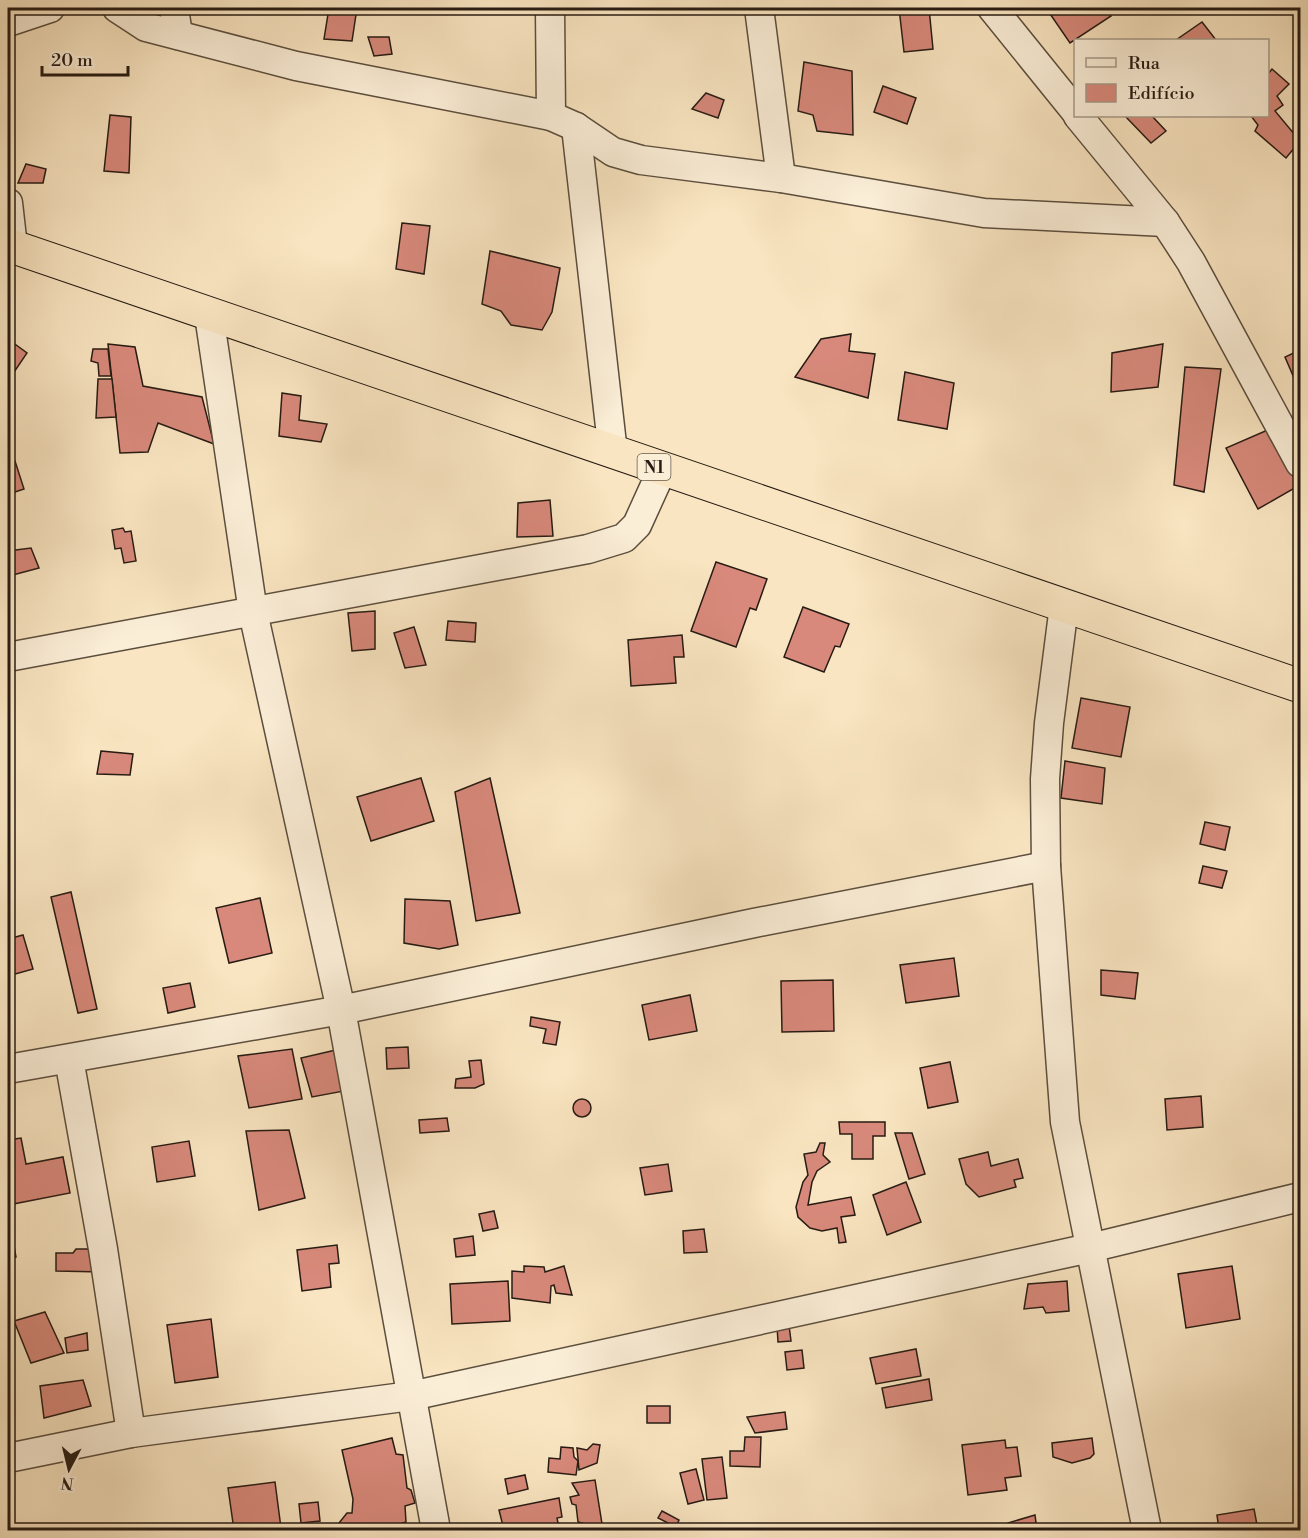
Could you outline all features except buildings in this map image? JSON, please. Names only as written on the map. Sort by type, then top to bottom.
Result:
[{"type":"highway","name":"N1","points":[[10,246],[1300,686]]},
{"type":"street","points":[[8,22],[50,8]]},
{"type":"street","points":[[117,8],[146,27],[296,66],[564,121],[613,152],[641,160],[781,178],[984,213],[1165,222]]},
{"type":"street","points":[[174,8],[178,35]]},
{"type":"street","points":[[550,8],[564,121],[613,453]]},
{"type":"street","points":[[759,8],[781,178]]},
{"type":"street","points":[[992,8],[1074,110]]},
{"type":"street","points":[[1079,117],[1165,222],[1214,301],[1300,463]]},
{"type":"street","points":[[8,203],[10,246]]},
{"type":"street","points":[[209,315],[252,612],[342,1010],[436,1530]]},
{"type":"street","points":[[8,657],[588,549],[624,538],[637,525],[662,470]]},
{"type":"street","points":[[1064,606],[1048,735],[1045,779],[1046,866],[1065,1122],[1148,1530]]},
{"type":"street","points":[[8,1069],[342,1010],[754,922],[1046,866]]},
{"type":"street","points":[[69,1059],[103,1249],[131,1433]]},
{"type":"street","points":[[8,1458],[131,1433],[411,1396],[1090,1248],[1300,1197]]}]
